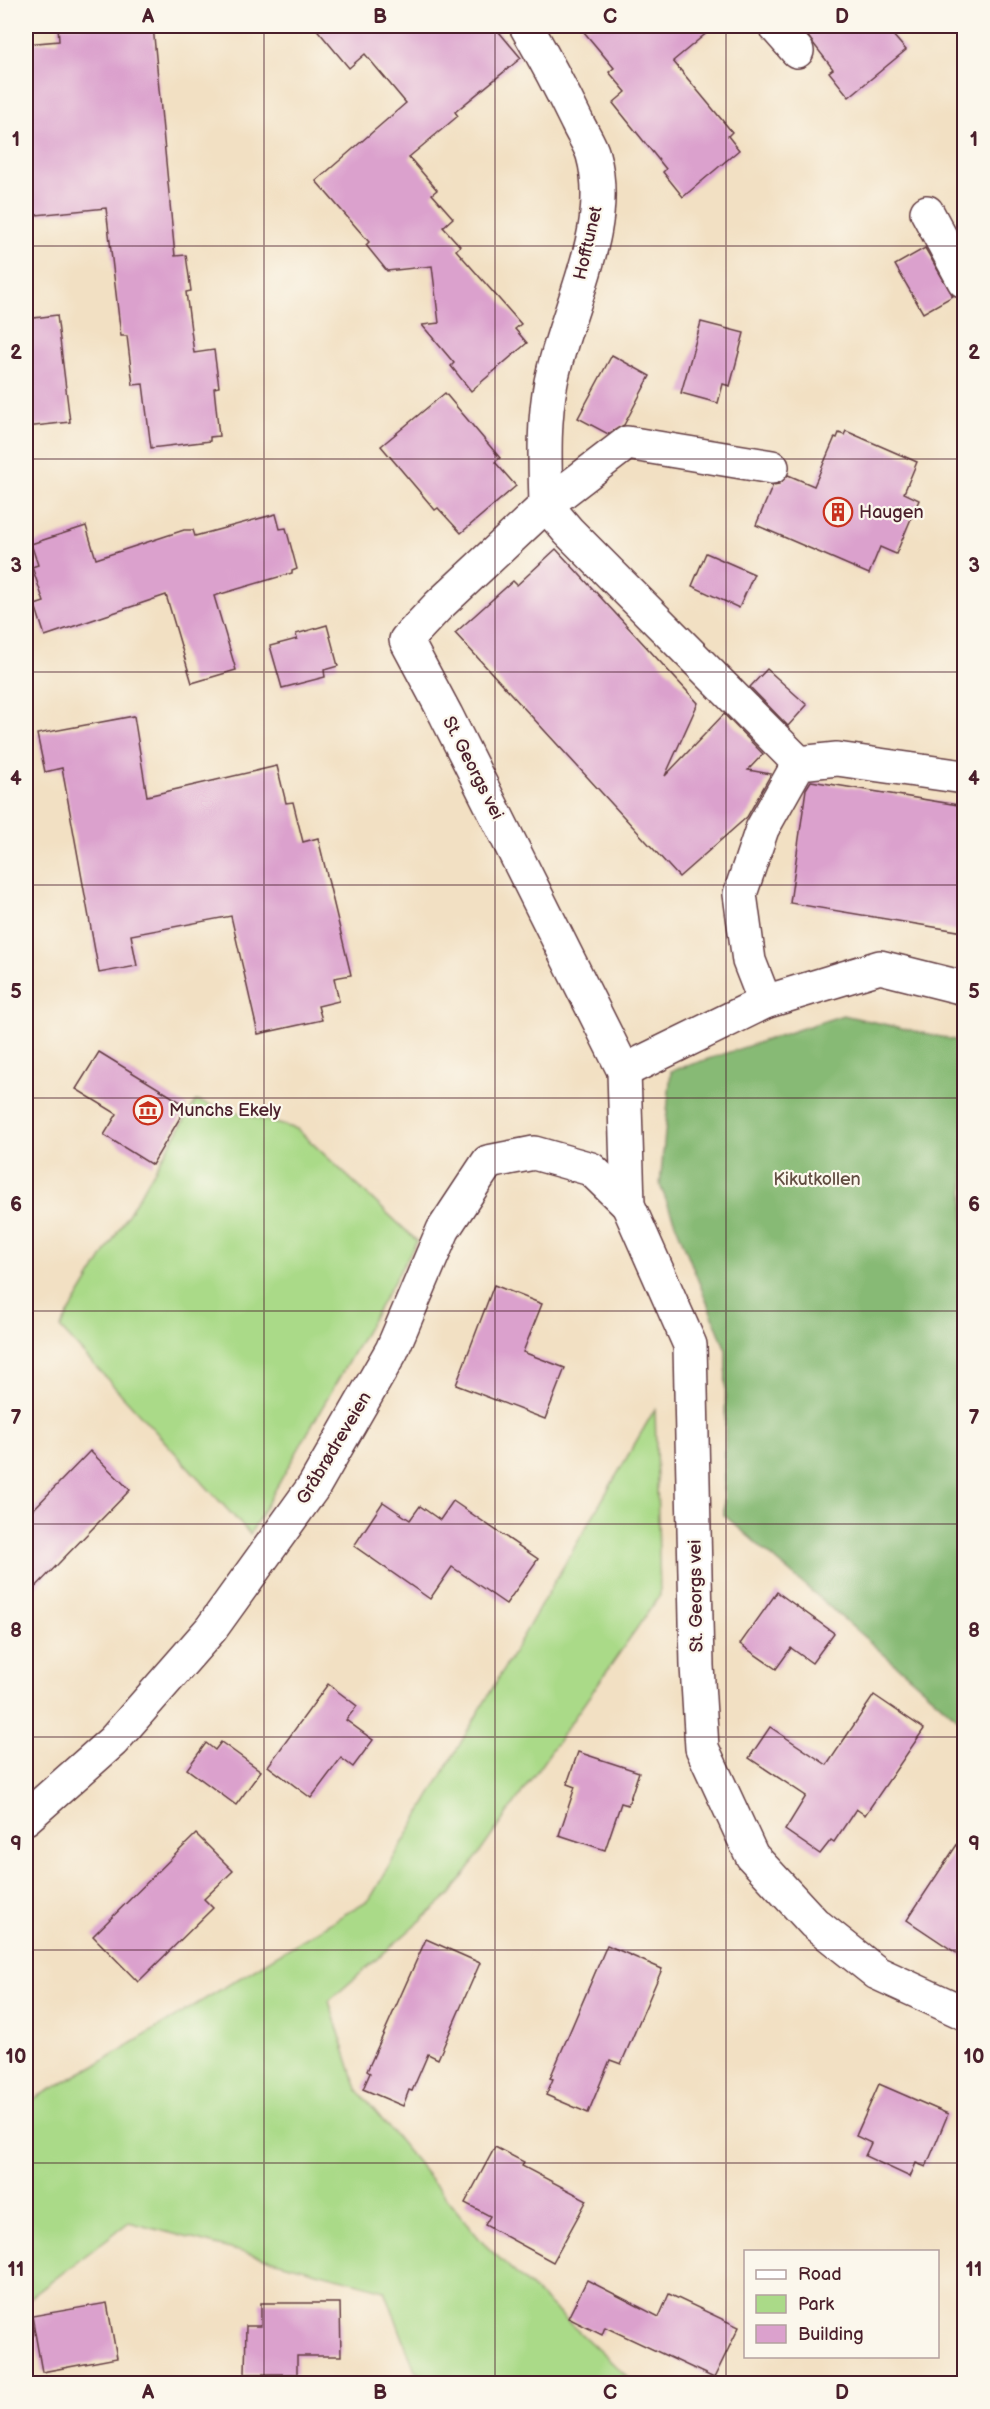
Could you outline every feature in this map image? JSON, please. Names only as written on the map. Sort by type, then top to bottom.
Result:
[{"type":"street","name":"Hofftunet","points":[[526,26],[552,70],[593,155],[599,204],[590,251],[550,383],[545,443],[546,489]]},
{"type":"street","points":[[775,26],[797,51]]},
{"type":"street","points":[[927,212],[964,281]]},
{"type":"street","name":"St. Georgs vei","points":[[772,467],[627,443],[546,489],[406,640],[446,715],[624,1071],[628,1205],[690,1345],[697,1666],[702,1748],[752,1856],[814,1923],[877,1973],[964,2013]]},
{"type":"street","points":[[546,489],[567,531],[799,763]]},
{"type":"street","points":[[799,763],[837,759],[964,777]]},
{"type":"street","points":[[765,1002],[749,961],[740,894],[762,829],[799,763]]},
{"type":"street","points":[[624,1071],[765,1002],[880,967],[964,987]]},
{"type":"street","name":"Gråbrødreveien","points":[[26,1818],[121,1733],[211,1629],[314,1486],[393,1350],[443,1230],[488,1162],[534,1153],[591,1169],[628,1205]]},
{"type":"green space","name":"Kikutkollen","points":[[843,1015],[964,1042],[964,1724],[724,1515],[726,1350],[660,1185],[671,1071]]},
{"type":"green space","points":[[196,1101],[297,1129],[417,1241],[250,1534],[60,1328]]},
{"type":"green space","points":[[655,1409],[660,1595],[451,1894],[329,2001],[357,2089],[483,2243],[634,2383],[440,2383],[415,2371],[385,2290],[129,2222],[26,2301],[26,2103],[101,2062],[370,1899]]},
{"type":"building","points":[[58,26],[153,26],[175,256],[186,255],[191,291],[186,292],[194,353],[214,350],[219,387],[214,388],[219,436],[210,437],[210,441],[151,448],[143,384],[133,385],[127,336],[121,336],[106,208],[26,216],[26,44],[59,41]]},
{"type":"building","points":[[314,26],[494,26],[521,58],[455,112],[458,116],[409,157],[437,190],[432,194],[453,218],[443,227],[460,246],[456,250],[521,324],[515,329],[527,343],[471,391],[451,366],[454,363],[422,325],[439,323],[432,266],[387,271],[366,245],[369,242],[316,181],[406,103],[365,54],[349,68]]},
{"type":"building","points":[[579,26],[715,26],[673,61],[732,132],[728,136],[739,150],[683,197],[663,172],[666,169],[613,103],[626,92],[609,72],[614,68]]},
{"type":"building","points":[[800,26],[885,26],[906,50],[849,97],[829,72],[833,69]]},
{"type":"building","points":[[925,248],[953,296],[923,313],[895,265]]},
{"type":"building","points":[[57,315],[70,422],[26,427],[26,319]]},
{"type":"building","points":[[701,322],[744,333],[730,386],[723,384],[718,403],[681,393]]},
{"type":"building","points":[[612,355],[650,376],[624,425],[608,434],[578,418]]},
{"type":"building","points":[[445,393],[500,458],[495,462],[516,486],[461,533],[438,508],[435,510],[381,446]]},
{"type":"building","name":"Haugen","points":[[846,431],[917,462],[904,493],[919,500],[896,554],[880,547],[869,574],[756,525],[773,485],[779,484],[788,475],[814,486],[835,437],[837,438],[839,433],[844,435]]},
{"type":"building","points":[[276,514],[280,529],[286,528],[297,569],[292,573],[214,596],[236,670],[192,683],[166,595],[45,636],[35,605],[44,602],[32,567],[38,565],[31,544],[86,526],[96,559],[184,530],[193,530],[195,536]]},
{"type":"building","points":[[556,549],[698,703],[665,776],[724,714],[763,754],[748,770],[771,774],[747,817],[679,877],[455,633],[513,581],[517,585]]},
{"type":"building","points":[[706,553],[754,574],[739,608],[692,586]]},
{"type":"building","points":[[327,625],[338,666],[324,670],[325,677],[282,688],[270,646],[297,639],[296,634]]},
{"type":"building","points":[[767,669],[807,705],[788,726],[750,687]]},
{"type":"building","points":[[134,716],[147,796],[277,766],[286,803],[293,802],[303,842],[318,838],[351,975],[334,978],[339,1001],[318,1006],[322,1020],[258,1034],[231,916],[131,935],[137,966],[99,973],[62,768],[45,772],[37,734]]},
{"type":"building","points":[[811,781],[964,806],[964,932],[790,903],[806,789]]},
{"type":"building","name":"Munchs Ekely","points":[[99,1052],[187,1106],[152,1165],[104,1135],[117,1114],[76,1089]]},
{"type":"building","points":[[494,1285],[542,1304],[523,1352],[565,1368],[545,1419],[456,1385]]},
{"type":"building","points":[[90,1451],[130,1490],[26,1597],[26,1517]]},
{"type":"building","points":[[453,1501],[538,1559],[506,1604],[452,1567],[430,1599],[354,1546],[383,1502],[410,1520],[420,1506],[440,1520]]},
{"type":"building","points":[[777,1592],[834,1633],[812,1663],[791,1648],[776,1669],[740,1644]]},
{"type":"building","points":[[328,1684],[357,1706],[346,1720],[373,1740],[353,1767],[341,1758],[311,1798],[268,1766]]},
{"type":"building","points":[[874,1695],[924,1729],[865,1815],[856,1809],[834,1842],[831,1840],[820,1854],[785,1830],[806,1796],[749,1758],[770,1727],[827,1765]]},
{"type":"building","points":[[221,1742],[261,1771],[236,1805],[187,1769],[206,1743],[215,1750]]},
{"type":"building","points":[[578,1752],[639,1772],[628,1805],[621,1803],[605,1850],[559,1835],[575,1787],[567,1784]]},
{"type":"building","points":[[196,1834],[233,1871],[204,1899],[213,1908],[138,1982],[93,1936]]},
{"type":"building","points":[[964,1834],[964,1958],[907,1920]]},
{"type":"building","points":[[426,1939],[480,1963],[438,2059],[428,2054],[403,2106],[363,2089],[370,2073],[367,2071]]},
{"type":"building","points":[[607,1945],[662,1969],[621,2064],[610,2060],[588,2113],[546,2095],[553,2079],[550,2078]]},
{"type":"building","points":[[879,2084],[948,2114],[926,2167],[916,2163],[910,2177],[865,2156],[871,2143],[856,2136]]},
{"type":"building","points":[[495,2147],[524,2162],[522,2166],[587,2200],[553,2262],[485,2225],[490,2216],[465,2203]]},
{"type":"building","points":[[587,2280],[659,2317],[669,2294],[739,2327],[714,2378],[605,2327],[602,2335],[568,2318]]},
{"type":"building","points":[[107,2303],[117,2358],[42,2372],[32,2316]]},
{"type":"building","points":[[261,2303],[340,2303],[341,2356],[297,2356],[297,2374],[245,2374],[246,2326],[261,2326]]},
{"type":"place","name":"Haugen","points":[[838,512]]},
{"type":"place","name":"Munchs Ekely","points":[[148,1110]]}]
